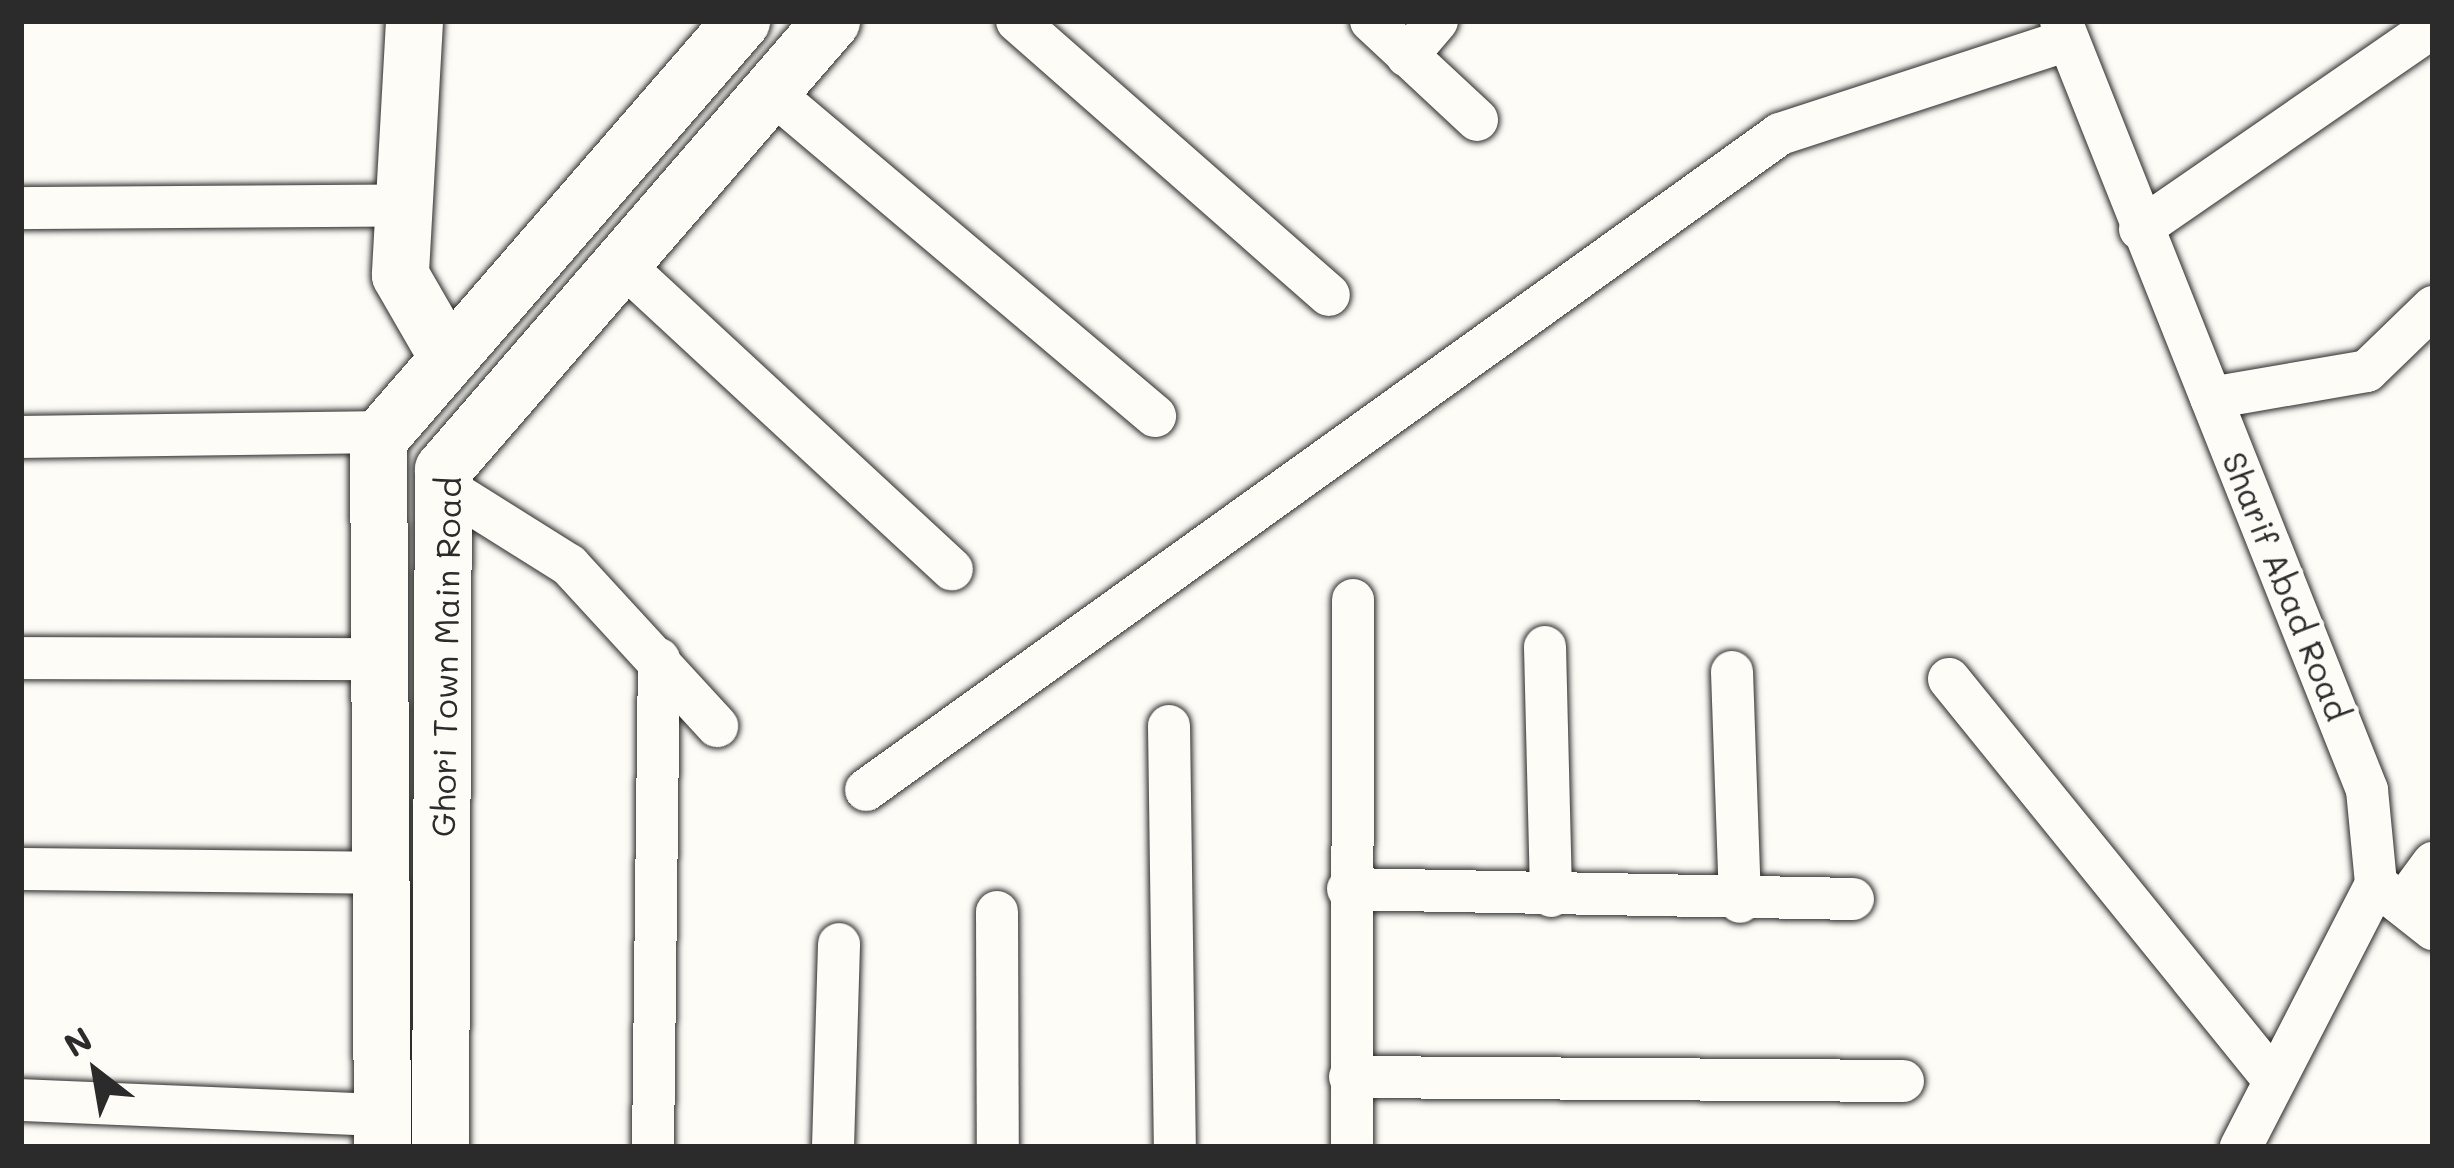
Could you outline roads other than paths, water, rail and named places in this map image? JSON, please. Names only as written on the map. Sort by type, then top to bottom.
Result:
[{"type":"street","points":[[415,21],[411,205],[400,275],[448,358]]},
{"type":"street","points":[[21,1100],[382,1131],[379,659],[384,432],[741,21]]},
{"type":"street","name":"Ghori Town Main Road","points":[[440,1147],[443,469],[831,21]]},
{"type":"street","points":[[1017,21],[1329,295]]},
{"type":"street","points":[[1370,21],[1477,120]]},
{"type":"street","points":[[1407,56],[1437,21]]},
{"type":"street","points":[[2140,229],[2433,27]]},
{"type":"street","points":[[866,790],[1780,134],[2062,32]]},
{"type":"street","name":"Sharif Abad Road","points":[[2062,32],[2367,790],[2404,906]]},
{"type":"street","points":[[770,91],[1155,416]]},
{"type":"street","points":[[21,208],[411,205]]},
{"type":"street","points":[[621,263],[952,571]]},
{"type":"street","points":[[2211,398],[2367,370],[2433,307]]},
{"type":"street","points":[[21,437],[384,432]]},
{"type":"street","points":[[443,486],[569,565],[717,726]]},
{"type":"street","points":[[1352,1147],[1348,890],[1354,600]]},
{"type":"street","points":[[1545,646],[1552,896]]},
{"type":"street","points":[[21,658],[379,659]]},
{"type":"street","points":[[653,1147],[659,659]]},
{"type":"street","points":[[1732,672],[1740,902]]},
{"type":"street","points":[[1949,680],[2273,1079]]},
{"type":"street","points":[[1168,726],[1175,1147]]},
{"type":"street","points":[[2241,1147],[2273,1079],[2433,863]]},
{"type":"street","points":[[21,869],[381,873]]},
{"type":"street","points":[[1348,890],[1740,902],[1853,899]]},
{"type":"street","points":[[997,912],[998,1147]]},
{"type":"street","points":[[833,1147],[839,944]]},
{"type":"street","points":[[1350,1077],[1903,1081]]}]
